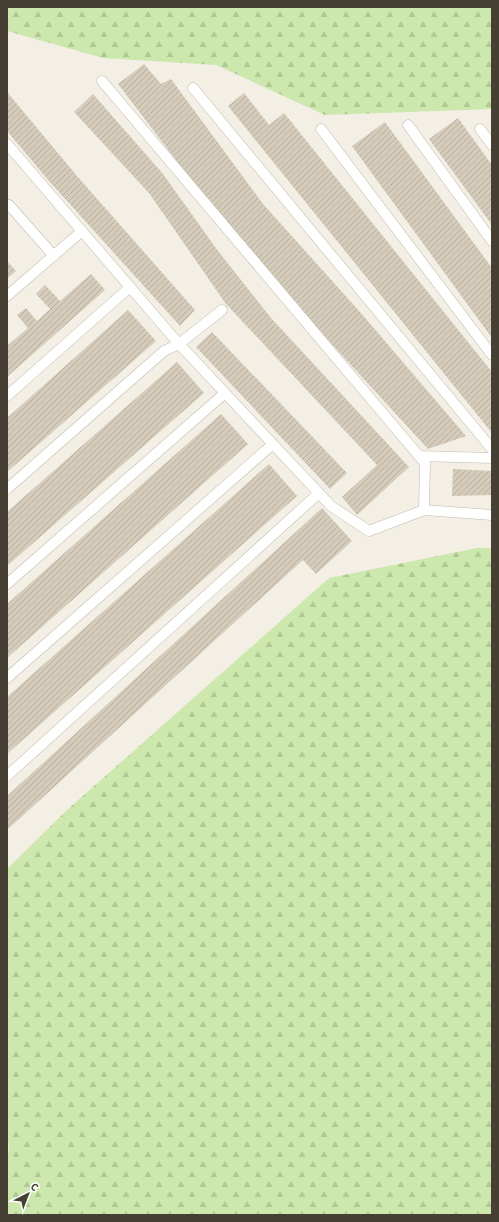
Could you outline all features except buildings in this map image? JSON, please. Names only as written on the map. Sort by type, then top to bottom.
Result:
[{"type":"lane","points":[[102,81],[425,463],[424,510]]},
{"type":"lane","points":[[193,88],[492,449]]},
{"type":"lane","points":[[408,125],[492,241]]},
{"type":"lane","points":[[321,129],[492,355]]},
{"type":"lane","points":[[480,129],[492,145]]},
{"type":"lane","points":[[7,144],[179,344],[331,506],[369,531],[424,510],[492,515]]},
{"type":"lane","points":[[7,206],[9,205],[54,256]]},
{"type":"lane","points":[[7,296],[82,231]]},
{"type":"lane","points":[[7,396],[130,287]]},
{"type":"lane","points":[[7,489],[164,351],[179,344],[222,310]]},
{"type":"lane","points":[[7,584],[225,393]]},
{"type":"lane","points":[[7,678],[273,444]]},
{"type":"lane","points":[[419,456],[492,458]]},
{"type":"lane","points":[[7,776],[319,493]]},
{"type":"green space","points":[[7,7],[492,7],[492,109],[325,115],[216,65],[103,58],[7,31]]},
{"type":"green space","points":[[477,548],[492,548],[492,1215],[7,1215],[7,1162],[9,1147],[7,1138],[7,869],[67,810],[329,578]]}]
